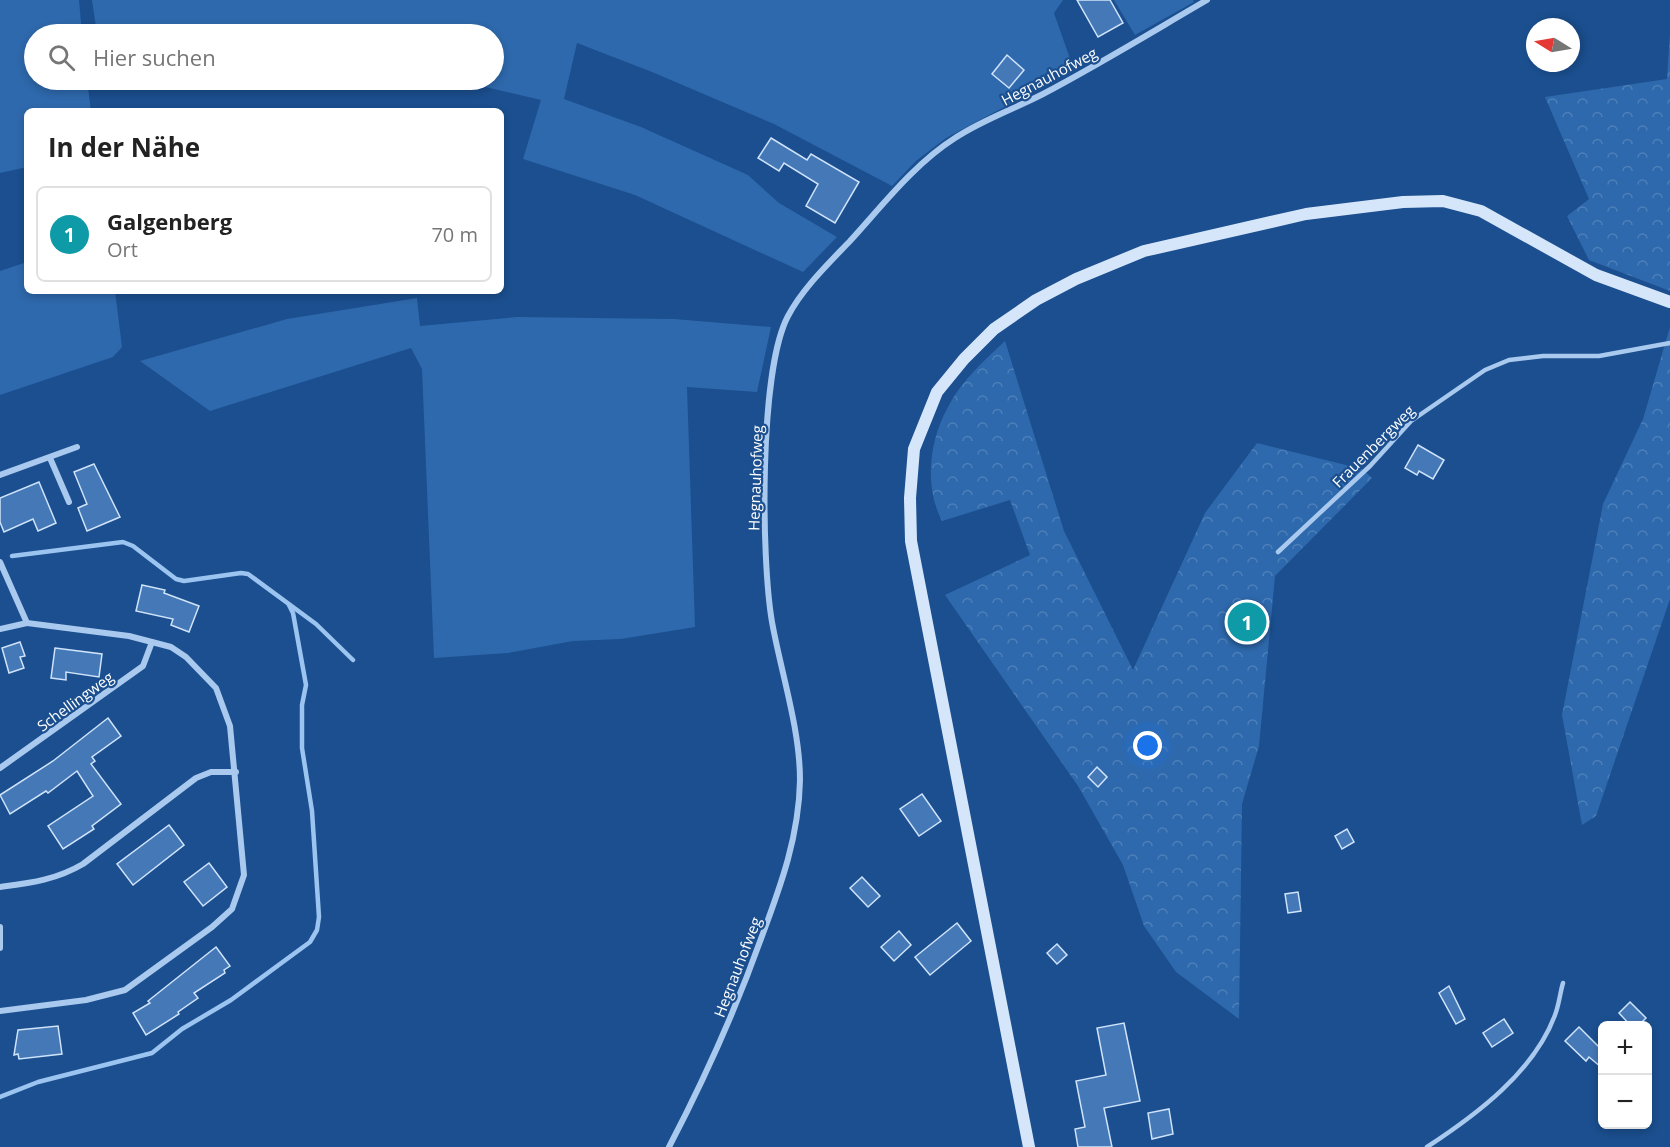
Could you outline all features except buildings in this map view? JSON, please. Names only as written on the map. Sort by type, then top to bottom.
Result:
[{"type":"main road","points":[[1029,1147],[912,541],[910,498],[914,449],[937,392],[964,359],[994,329],[1036,300],[1076,279],[1144,251],[1306,214],[1403,202],[1443,201],[1481,211],[1596,275],[1670,303]]},
{"type":"street","name":"Hegnauhofweg","points":[[669,1147],[710,1068],[742,993],[785,875],[796,828],[800,778],[788,690],[772,620],[765,544],[768,423],[772,375],[778,344],[788,317],[814,280],[895,192],[928,159],[955,137],[1045,93],[1207,0]]},
{"type":"street","points":[[0,475],[77,447]]},
{"type":"street","points":[[50,458],[69,502]]},
{"type":"street","points":[[0,562],[27,623]]},
{"type":"street","points":[[0,630],[27,623],[152,642],[171,647],[186,657],[216,688],[230,726],[244,875],[232,909],[212,927],[125,990],[86,1000],[0,1011]]},
{"type":"street","name":"Schellingweg","points":[[0,768],[143,666],[152,642]]},
{"type":"street","points":[[0,886],[48,881],[66,874],[196,778],[212,772],[236,772]]},
{"type":"street","points":[[0,927],[0,948]]},
{"type":"lane","name":"Frauenbergweg","points":[[1278,552],[1370,466],[1411,422],[1485,370],[1509,360],[1543,356],[1599,356],[1670,343]]},
{"type":"lane","points":[[1427,1147],[1470,1119],[1517,1073],[1540,1044],[1555,1015],[1563,983]]},
{"type":"green space","points":[[0,0],[79,0],[81,24],[24,24],[24,90],[88,90],[91,108],[24,108],[24,168],[0,173]]},
{"type":"green space","points":[[92,0],[1063,0],[1054,13],[1074,70],[946,138],[916,161],[892,186],[774,124],[577,43],[564,99],[641,127],[748,175],[779,203],[837,237],[803,272],[635,195],[523,159],[541,100],[498,90],[504,90],[504,24],[96,24]]},
{"type":"green space","points":[[1114,0],[1193,0],[1194,2],[1135,35]]},
{"type":"green space","points":[[1670,32],[1670,291],[1589,260],[1567,216],[1589,199],[1545,97],[1667,79]]},
{"type":"green space","points":[[24,263],[24,294],[115,294],[122,347],[113,357],[0,395],[0,271]]},
{"type":"green space","points":[[417,298],[420,326],[517,317],[674,319],[771,327],[757,392],[687,387],[695,627],[621,639],[573,641],[508,653],[434,658],[422,369],[411,348],[210,411],[140,361],[287,319]]},
{"type":"green space","points":[[1670,327],[1670,599],[1596,816],[1582,825],[1562,715],[1603,504],[1643,419]]},
{"type":"green space","points":[[1005,341],[1064,531],[1133,670],[1205,513],[1257,443],[1362,469],[1372,478],[1275,576],[1259,746],[1242,804],[1239,1019],[1176,972],[1144,926],[1123,865],[1078,786],[945,595],[1030,555],[1010,500],[942,521],[936,508],[931,479],[933,449],[937,434],[953,398],[966,380]]},
{"type":"waterway","points":[[12,556],[123,542],[133,546],[176,579],[184,581],[248,574],[316,624],[353,660]]},
{"type":"waterway","points":[[0,1097],[38,1082],[152,1053],[182,1029],[231,1000],[310,942],[317,930],[319,917],[312,811],[302,748],[302,705],[306,685],[293,613],[289,605]]},
{"type":"place","name":"Galgenberg","points":[[1247,622]]}]
